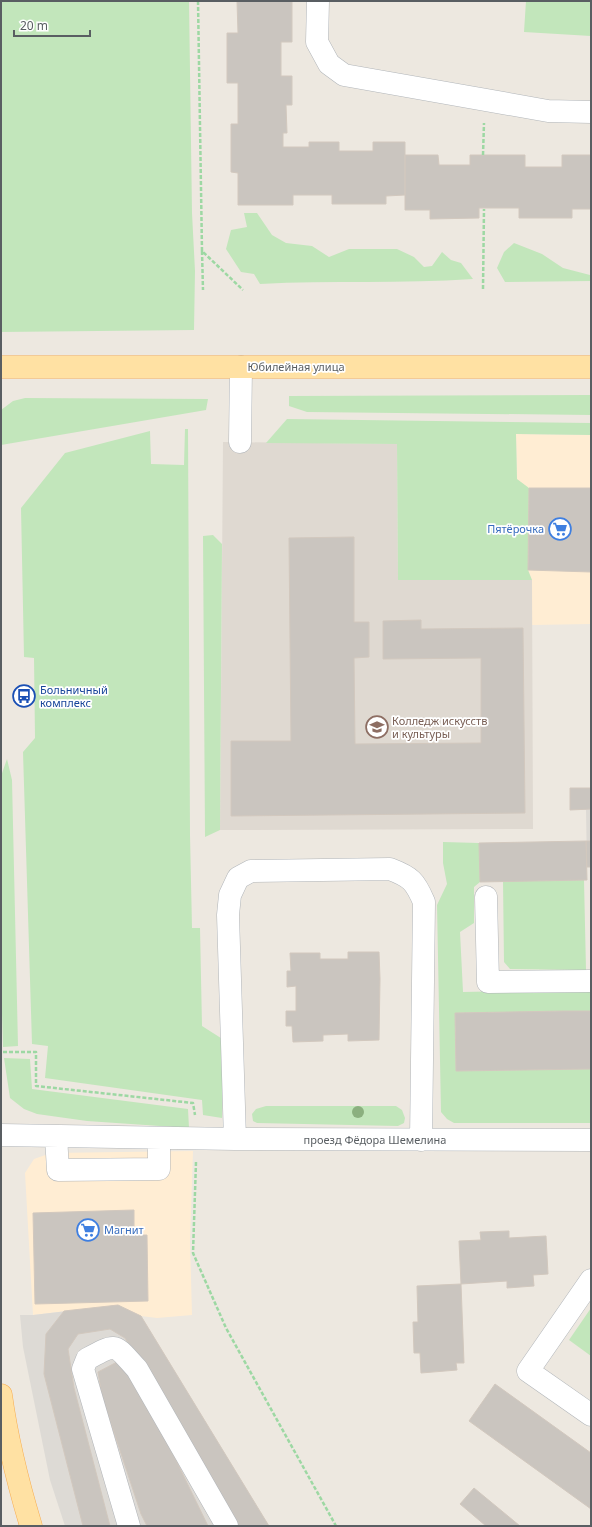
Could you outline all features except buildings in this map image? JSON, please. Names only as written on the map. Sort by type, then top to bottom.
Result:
[{"type":"main road","name":"Юбилейная улица","points":[[1,367],[591,367]]},
{"type":"main road","points":[[1,1395],[22,1495],[31,1526]]},
{"type":"street","points":[[318,1],[317,42],[329,64],[344,75],[548,112],[591,112]]},
{"type":"street","points":[[240,442],[242,367]]},
{"type":"street","points":[[235,1139],[228,915],[230,895],[238,878],[251,871],[390,869],[404,875],[417,885],[424,902],[420,1140]]},
{"type":"street","points":[[486,896],[488,982],[591,981]]},
{"type":"street","name":"проезд Фёдора Шемелина","points":[[1,1135],[235,1139],[591,1140]]},
{"type":"street","points":[[56,1136],[58,1170],[159,1169],[159,1138]]},
{"type":"street","points":[[591,1280],[528,1370],[591,1415]]},
{"type":"street","points":[[129,1526],[83,1369],[87,1359],[109,1347],[119,1349],[137,1369],[227,1526]]},
{"type":"path","points":[[198,1],[203,290]]},
{"type":"path","points":[[483,155],[484,100]]},
{"type":"path","points":[[483,289],[484,209]]},
{"type":"path","points":[[202,251],[243,290]]},
{"type":"path","points":[[3,1052],[36,1052],[36,1086],[194,1103],[196,1138],[193,1253],[226,1328],[336,1526]]},
{"type":"shaded area","points":[[516,434],[591,435],[591,624],[532,625],[532,580],[528,570],[517,479]]},
{"type":"shaded area","name":"Колледж искусств и культуры","points":[[223,442],[397,444],[398,580],[532,580],[533,829],[220,830]]},
{"type":"shaded area","points":[[570,788],[591,788],[591,867],[587,867],[586,810],[570,810]]},
{"type":"shaded area","points":[[193,1151],[190,1241],[192,1315],[157,1318],[141,1316],[118,1305],[33,1315],[25,1173],[34,1159],[51,1153]]},
{"type":"shaded area","points":[[118,1305],[141,1316],[269,1526],[65,1526],[50,1480],[23,1347],[20,1315],[33,1315]]},
{"type":"green space","points":[[1,1],[189,1],[192,213],[195,271],[194,330],[1,332]]},
{"type":"green space","points":[[526,1],[591,1],[591,36],[524,32]]},
{"type":"green space","points":[[244,213],[257,213],[272,235],[286,243],[312,246],[329,257],[349,249],[397,249],[414,257],[424,267],[432,266],[442,252],[451,260],[461,263],[473,279],[260,284],[254,274],[241,272],[226,249],[231,230],[247,227]]},
{"type":"green space","points":[[514,243],[542,254],[563,268],[590,275],[591,281],[505,282],[497,268],[504,252]]},
{"type":"green space","points":[[591,395],[591,415],[307,412],[289,406],[289,396]]},
{"type":"green space","points":[[25,398],[208,399],[206,410],[1,445],[1,410],[13,401]]},
{"type":"green space","points":[[287,419],[591,423],[591,435],[516,434],[517,479],[529,488],[528,570],[532,580],[398,580],[397,444],[266,443]]},
{"type":"green space","points":[[185,429],[188,429],[190,835],[192,928],[200,928],[202,1026],[224,1040],[222,1118],[203,1115],[202,1100],[45,1078],[48,1046],[32,1044],[23,752],[35,738],[34,658],[24,657],[21,508],[65,453],[150,431],[151,464],[184,465]]},
{"type":"green space","points":[[213,535],[222,544],[220,830],[205,837],[203,536]]},
{"type":"green space","points":[[7,759],[12,780],[18,1046],[3,1047],[1,980],[1,776]]},
{"type":"green space","points":[[443,842],[479,843],[480,882],[474,887],[474,923],[460,932],[463,992],[591,989],[591,1011],[455,1013],[456,1071],[591,1069],[591,1123],[454,1123],[447,1119],[441,1112],[437,905],[447,884],[443,863]]},
{"type":"green space","points":[[584,880],[586,970],[510,969],[504,962],[503,881]]},
{"type":"green space","points":[[4,1058],[30,1059],[32,1089],[188,1109],[189,1128],[87,1121],[37,1114],[24,1109],[10,1098]]},
{"type":"green space","points":[[266,1106],[396,1106],[402,1110],[405,1118],[404,1123],[398,1126],[257,1123],[253,1121],[252,1114],[256,1109]]},
{"type":"green space","points":[[591,1308],[591,1356],[569,1340]]},
{"type":"place","name":"Пятёрочка","points":[[560,529]]},
{"type":"place","name":"Больничный комплекс","points":[[24,696]]},
{"type":"place","name":"Колледж искусств и культуры","points":[[377,727]]},
{"type":"place","name":"Магнит","points":[[88,1230]]}]
